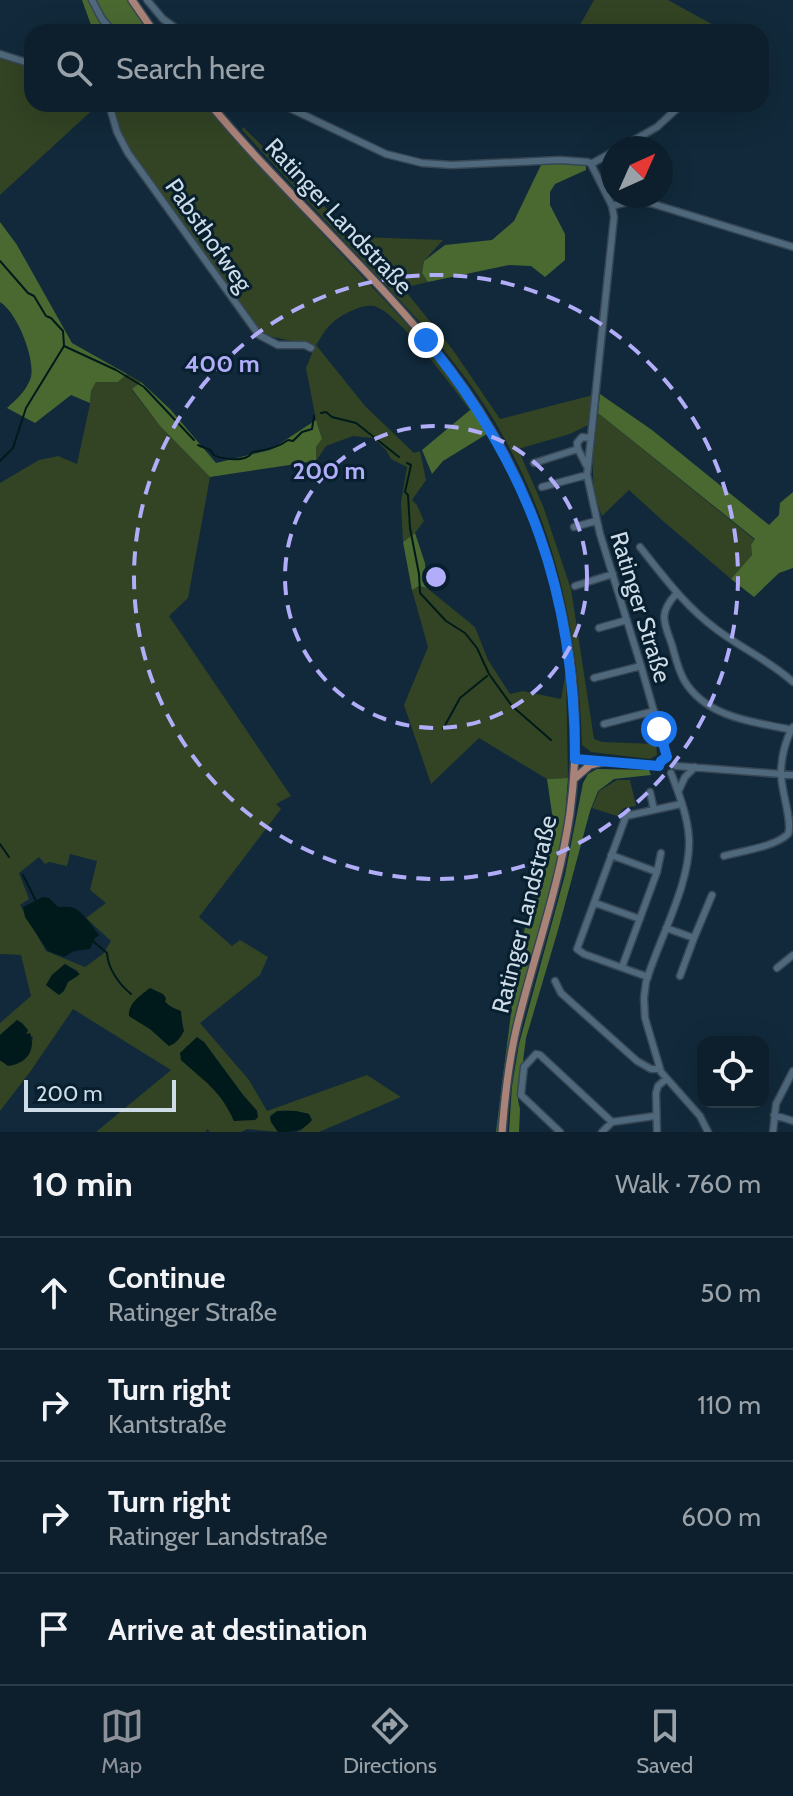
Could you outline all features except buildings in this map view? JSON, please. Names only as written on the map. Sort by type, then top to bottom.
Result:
[{"type":"main road","points":[[132,0],[148,24]]},
{"type":"main road","name":"Ratinger Landstraße","points":[[217,112],[426,340],[468,394],[496,439],[528,504],[553,576],[572,678],[574,779],[557,878],[513,1043],[502,1132]]},
{"type":"main road","points":[[574,779],[590,765],[603,762]]},
{"type":"street","points":[[92,0],[106,24]]},
{"type":"street","points":[[147,0],[170,24]]},
{"type":"street","points":[[0,54],[24,62]]},
{"type":"street","name":"Pabsthofweg","points":[[111,112],[128,153],[259,335],[278,345],[305,345],[311,348]]},
{"type":"street","name":"Ratinger Landstraße","points":[[298,112],[386,154],[422,163],[452,165],[560,160],[591,164]]},
{"type":"street","points":[[641,136],[673,112]]},
{"type":"street","points":[[601,159],[591,164],[601,184]]},
{"type":"street","name":"Ratinger Straße","points":[[612,208],[613,241],[587,475],[596,521],[667,757]]},
{"type":"street","points":[[666,208],[793,247]]},
{"type":"street","points":[[534,463],[578,449],[582,437],[591,438]]},
{"type":"street","name":"Ratinger Straße","points":[[578,449],[587,466]]},
{"type":"street","points":[[542,487],[587,475]]},
{"type":"street","points":[[574,527],[596,521]]},
{"type":"street","points":[[640,547],[676,594],[718,631],[793,682]]},
{"type":"street","points":[[575,586],[613,574]]},
{"type":"street","points":[[676,594],[665,609],[665,622],[679,669],[693,692],[723,713],[792,729],[786,740],[781,774],[792,827],[788,834],[772,843],[724,856]]},
{"type":"street","points":[[599,628],[627,620]]},
{"type":"street","points":[[594,678],[641,666]]},
{"type":"street","points":[[604,724],[654,711]]},
{"type":"street","points":[[659,766],[667,757],[674,761],[678,792],[688,828],[688,856],[681,887],[648,977],[644,998],[645,1018],[660,1069],[700,1116],[708,1132]]},
{"type":"street","points":[[575,759],[659,766]]},
{"type":"street","points":[[659,766],[663,772],[695,767],[793,775]]},
{"type":"street","points":[[678,792],[685,777],[695,767]]},
{"type":"street","points":[[650,792],[654,810]]},
{"type":"street","points":[[648,977],[577,949],[626,816],[681,804]]},
{"type":"street","points":[[634,863],[638,853]]},
{"type":"street","points":[[622,967],[661,853]]},
{"type":"street","points":[[611,855],[657,872]]},
{"type":"street","points":[[680,976],[712,895]]},
{"type":"street","points":[[595,903],[640,919]]},
{"type":"street","points":[[666,928],[694,938]]},
{"type":"street","points":[[777,968],[793,955]]},
{"type":"street","points":[[555,981],[561,993],[637,1061],[651,1069],[660,1069]]},
{"type":"street","points":[[560,1132],[521,1095],[524,1067],[536,1054],[612,1122]]},
{"type":"street","points":[[773,1132],[776,1104],[793,1071]]},
{"type":"street","points":[[657,1132],[656,1089],[666,1079]]},
{"type":"street","points":[[774,1115],[793,1121]]},
{"type":"street","points":[[602,1132],[612,1122],[655,1116]]},
{"type":"green space","points":[[82,0],[127,0],[144,24],[91,24]]},
{"type":"green space","points":[[594,0],[668,0],[712,24],[580,24]]},
{"type":"green space","points":[[0,56],[24,64],[24,112],[90,112],[0,195]]},
{"type":"green space","points":[[114,112],[212,112],[420,339],[474,409],[470,410],[397,322],[374,306],[356,309],[339,318],[328,327],[316,345],[365,406],[414,453],[420,451],[426,480],[412,500],[424,521],[403,542],[401,502],[407,467],[391,459],[373,438],[353,436],[326,446],[316,461],[316,447],[322,439],[306,368],[315,346],[264,335],[129,148]]},
{"type":"green space","points":[[243,127],[328,210],[353,242],[360,237],[443,240],[424,261],[422,273],[428,282],[403,288],[453,350],[500,419],[593,395],[588,425],[570,434],[518,449],[543,506],[571,589],[594,739],[656,744],[657,755],[650,759],[591,752],[582,745],[575,656],[557,570],[528,487],[509,448],[487,409],[444,350],[242,130]]},
{"type":"green space","points":[[586,164],[586,170],[555,184],[550,192],[550,205],[565,234],[565,260],[545,277],[531,266],[509,265],[428,282],[422,273],[424,261],[445,245],[492,240],[514,221],[541,165]]},
{"type":"green space","points":[[0,222],[17,245],[72,343],[127,374],[118,382],[96,382],[90,403],[71,395],[35,423],[7,408],[27,386],[32,369],[18,325],[0,302]]},
{"type":"green space","points":[[127,374],[141,382],[132,390],[160,426],[210,477],[188,598],[169,616],[291,796],[276,804],[281,809],[199,917],[232,946],[240,940],[268,957],[260,975],[200,1023],[249,1080],[267,1111],[367,1075],[401,1097],[319,1132],[297,1132],[303,1129],[309,1114],[288,1110],[270,1116],[278,1132],[247,1129],[241,1132],[210,1132],[207,1129],[206,1132],[96,1132],[171,1070],[73,1009],[0,1111],[0,1060],[31,1048],[33,1037],[25,1034],[28,1031],[17,1020],[0,1035],[0,1023],[31,996],[21,955],[0,954],[0,483],[39,460],[58,456],[77,464],[91,391],[96,382],[118,382]],"holes":[[[70,854],[97,861],[90,890],[106,903],[86,918],[111,941],[103,954],[85,967],[46,951],[20,905],[29,899],[19,873],[39,857],[45,864],[67,866]],[[65,964],[78,971],[78,976],[68,982],[59,995],[46,985]],[[166,998],[165,1002],[180,1013],[184,1031],[169,1046],[129,1016]],[[204,1042],[257,1111],[234,1121],[218,1091],[181,1060],[181,1053],[187,1046]]]},
{"type":"green space","points":[[141,382],[170,409],[216,463],[270,450],[316,420],[322,439],[316,447],[316,461],[210,477],[160,426],[132,389]]},
{"type":"green space","points":[[600,394],[652,430],[769,525],[779,515],[780,503],[793,492],[793,568],[779,573],[754,597],[731,579],[752,555],[751,545],[755,539],[598,413]]},
{"type":"green space","points":[[474,409],[487,434],[443,461],[432,474],[422,450]]},
{"type":"green space","points":[[598,413],[755,540],[751,545],[752,555],[731,579],[629,490],[602,516],[593,477]]},
{"type":"green space","points":[[415,533],[425,563],[427,588],[419,586],[412,590],[403,542]]},
{"type":"green space","points":[[419,586],[427,588],[475,627],[488,660],[510,694],[523,691],[561,699],[566,671],[568,778],[547,779],[479,738],[431,784],[404,705],[428,647],[412,590]]},
{"type":"green space","points":[[597,769],[649,770],[651,775],[614,779],[598,791],[590,811],[526,1038],[518,1100],[519,1132],[509,1132],[519,1044],[565,875],[583,783],[588,774]]},
{"type":"green space","points":[[568,778],[564,830],[517,1015],[499,1132],[496,1132],[518,958],[553,820],[547,779]]},
{"type":"green space","points":[[617,780],[630,780],[636,806],[624,808],[617,816],[592,808],[599,791]]},
{"type":"shaded area","points":[[43,897],[49,898],[58,907],[74,908],[84,916],[99,935],[90,949],[74,951],[64,957],[48,951],[25,917],[23,907]]},
{"type":"shaded area","points":[[65,964],[80,974],[68,982],[59,995],[46,985]]},
{"type":"shaded area","points":[[150,988],[163,994],[165,1002],[181,1011],[184,1031],[169,1046],[129,1016],[133,1003]]},
{"type":"shaded area","points":[[17,1020],[28,1030],[26,1034],[30,1033],[32,1045],[25,1059],[8,1066],[0,1060],[0,1035]]},
{"type":"shaded area","points":[[197,1037],[257,1111],[255,1120],[234,1121],[218,1094],[181,1060],[180,1053]]},
{"type":"shaded area","points":[[277,1111],[309,1114],[312,1120],[297,1130],[278,1132],[270,1117]]},
{"type":"waterway","points":[[0,261],[34,296],[46,316],[63,331],[64,346],[26,408],[13,448],[0,461]]},
{"type":"waterway","points":[[64,346],[144,387],[194,440]]},
{"type":"waterway","points":[[321,413],[356,423],[399,457]]},
{"type":"waterway","points":[[198,445],[221,458],[244,458],[252,452],[293,441],[302,432],[312,429],[314,416]]},
{"type":"waterway","points":[[407,463],[411,465],[405,492],[408,495],[420,593],[446,621],[465,633],[512,706],[551,740]]},
{"type":"waterway","points":[[443,729],[460,698],[487,676]]},
{"type":"waterway","points":[[0,844],[9,857]]},
{"type":"waterway","points":[[23,875],[36,901]]},
{"type":"waterway","points":[[94,942],[107,953],[115,976],[131,994]]},
{"type":"route","points":[[426,340],[468,394],[496,439],[528,504],[546,554],[560,604],[572,678],[575,759],[659,766],[667,757],[659,729]]}]
